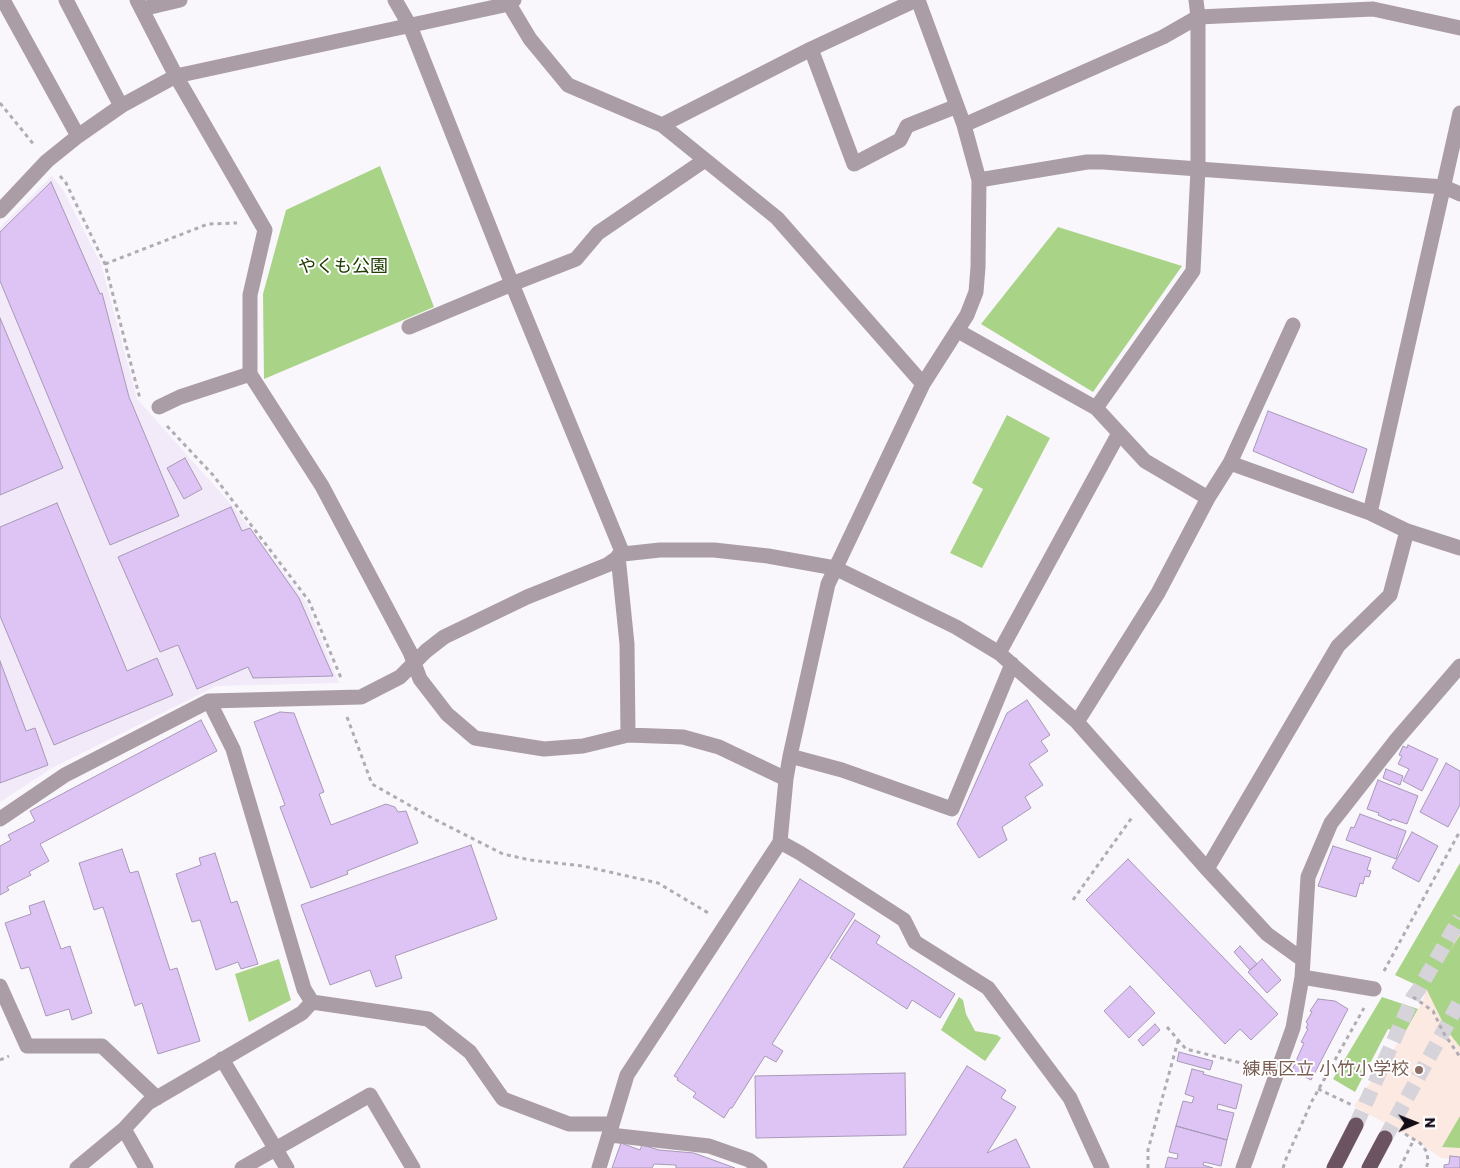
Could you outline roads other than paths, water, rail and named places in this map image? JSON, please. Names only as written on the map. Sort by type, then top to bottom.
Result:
[{"type":"main road","points":[[1334,1168],[1356,1125]]},
{"type":"main road","points":[[1369,1168],[1385,1138]]},
{"type":"street","points":[[3,0],[78,136]]},
{"type":"street","points":[[66,0],[121,106]]},
{"type":"street","points":[[180,0],[140,4],[176,76],[265,230],[250,295],[250,374],[322,486],[410,652],[420,679],[447,714],[475,738],[544,750],[583,746],[628,735],[683,736],[719,748],[786,779]]},
{"type":"street","points":[[395,0],[410,26],[620,555],[627,644],[628,735]]},
{"type":"street","points":[[599,1168],[627,1076],[780,842],[790,756],[828,584],[923,384],[967,315],[976,292],[978,267],[979,180],[964,125],[917,0],[811,48],[662,125]]},
{"type":"street","points":[[1096,408],[1192,271],[1198,168],[1198,16],[1196,0]]},
{"type":"street","points":[[0,211],[47,161],[78,136],[121,106],[176,76],[512,2],[530,39],[568,85],[662,125],[778,218],[923,384]]},
{"type":"street","points":[[964,125],[1163,37],[1198,16],[1374,5],[1460,28]]},
{"type":"street","points":[[811,48],[854,164],[900,140],[907,126],[957,106]]},
{"type":"street","points":[[1370,513],[1460,113]]},
{"type":"street","points":[[409,327],[576,259],[598,233],[705,160]]},
{"type":"street","points":[[979,180],[1087,162],[1198,168],[1444,187],[1460,194]]},
{"type":"street","points":[[1077,722],[1158,593],[1208,498],[1230,462],[1293,324]]},
{"type":"street","points":[[958,331],[1096,408],[1145,461],[1208,498]]},
{"type":"street","points":[[159,407],[180,397],[250,374]]},
{"type":"street","points":[[999,653],[1119,433]]},
{"type":"street","points":[[1230,462],[1370,513],[1407,531],[1460,548]]},
{"type":"street","points":[[1207,868],[1338,646],[1390,595],[1407,531]]},
{"type":"street","points":[[0,819],[65,775],[209,701],[361,697],[400,677],[426,651],[444,637],[527,597],[607,565],[620,555],[660,550],[714,550],[768,556],[835,568],[956,627],[999,653],[1077,722],[1267,934],[1303,960]]},
{"type":"street","points":[[790,756],[842,770],[952,809],[1012,664]]},
{"type":"street","points":[[1243,1168],[1293,1028],[1302,977],[1308,877],[1331,823],[1460,666]]},
{"type":"street","points":[[209,701],[233,749],[304,989],[312,1002]]},
{"type":"street","points":[[780,842],[904,920],[915,942],[988,988],[1070,1098],[1102,1168]]},
{"type":"street","points":[[1302,977],[1374,989]]},
{"type":"street","points":[[0,986],[27,1046],[102,1046],[156,1098]]},
{"type":"street","points":[[78,1168],[124,1129],[148,1103],[302,1013],[312,1002]]},
{"type":"street","points":[[312,1002],[428,1019],[470,1052],[503,1099],[569,1124],[709,1146],[749,1160],[760,1168]]},
{"type":"street","points":[[222,1060],[286,1168]]},
{"type":"street","points":[[242,1168],[370,1095],[413,1168]]},
{"type":"street","points":[[124,1129],[146,1168]]},
{"type":"tunnel","points":[[1356,1125],[1413,997],[1460,918]]},
{"type":"tunnel","points":[[1385,1138],[1460,1001]]},
{"type":"place","name":"練馬区立 小竹小学校","points":[[1419,1070]]},
{"type":"park label","name":"やくも公園","points":[[343,267]]}]
